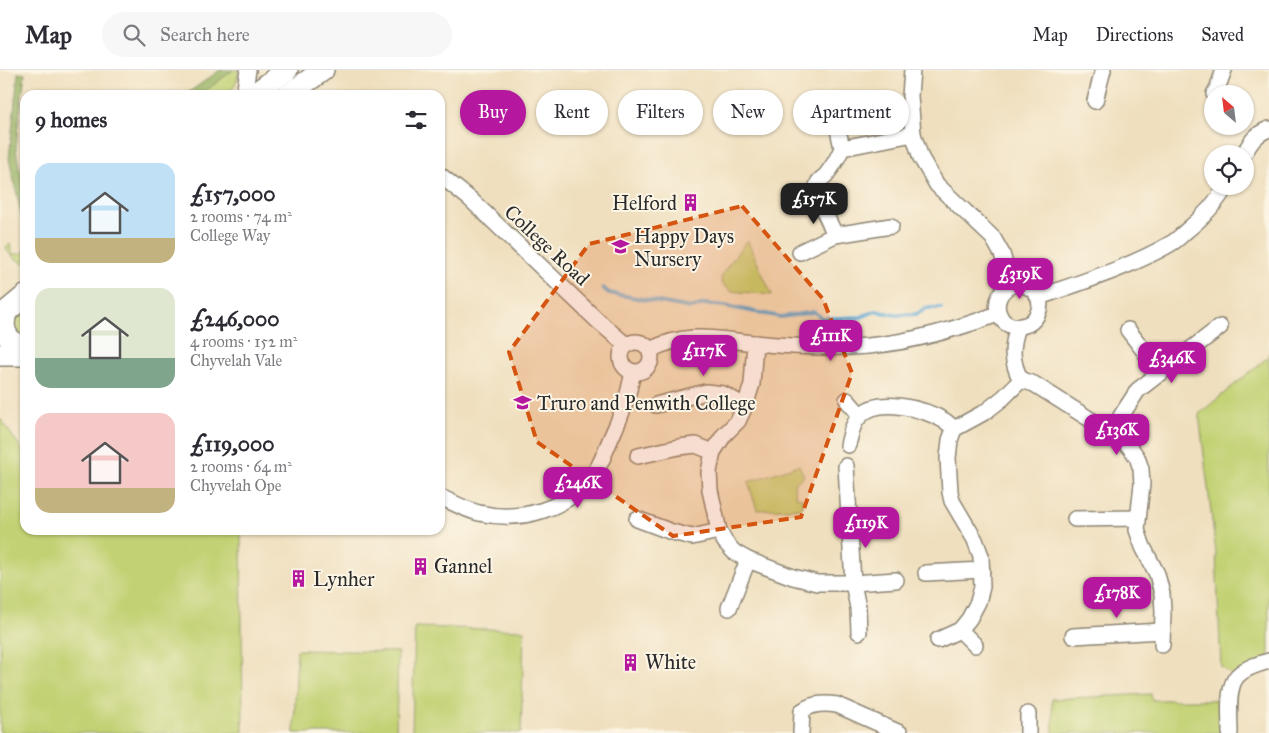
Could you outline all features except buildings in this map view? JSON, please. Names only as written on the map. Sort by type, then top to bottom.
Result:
[{"type":"highway","points":[[260,90],[287,70]]},
{"type":"highway","points":[[295,90],[323,70]]},
{"type":"highway","points":[[20,300],[3,315],[7,335],[13,343],[20,347]]},
{"type":"highway","points":[[0,355],[20,355]]},
{"type":"street","points":[[245,90],[248,70]]},
{"type":"street","points":[[912,70],[910,96],[913,134],[921,158],[937,185],[993,238],[1002,254],[1009,277],[1009,286]]},
{"type":"street","points":[[1095,101],[1103,70]]},
{"type":"street","points":[[1218,85],[1224,70]]},
{"type":"street","points":[[1248,145],[1259,133],[1269,129]]},
{"type":"street","points":[[842,148],[913,134]]},
{"type":"street","points":[[836,234],[817,196],[816,188],[818,182],[838,159],[842,148],[839,135]]},
{"type":"street","name":"College Road","points":[[445,179],[470,199],[598,321],[626,345]]},
{"type":"street","points":[[1039,297],[1147,256],[1172,243],[1198,221],[1221,195]]},
{"type":"street","points":[[800,252],[836,234],[892,226]]},
{"type":"street","points":[[1015,284],[1027,286],[1039,297],[1038,313],[1035,319],[1024,326],[1012,326],[1006,323],[998,314],[997,301],[1009,286],[1015,284]]},
{"type":"street","points":[[650,350],[674,340],[693,338],[823,347],[877,346],[933,334],[998,314]]},
{"type":"street","points":[[1114,434],[1121,416],[1138,390],[1220,326]]},
{"type":"street","points":[[1018,327],[1012,356],[1016,371],[1021,380],[1034,384],[1114,434],[1129,446],[1137,458],[1141,469],[1142,484],[1138,530],[1143,547],[1157,574],[1162,594],[1162,638],[1073,636]]},
{"type":"street","points":[[1128,330],[1161,373]]},
{"type":"street","points":[[632,342],[642,343],[650,350],[651,360],[649,365],[640,372],[633,372],[625,368],[620,358],[626,345],[632,342]]},
{"type":"street","points":[[754,343],[752,384],[745,406],[738,421],[724,435],[713,452],[709,472],[710,490],[719,531],[725,542],[734,552],[748,560],[793,577],[818,583],[896,580]]},
{"type":"street","points":[[445,499],[477,512],[500,516],[524,516],[542,511],[568,498],[589,480],[600,462],[624,409],[633,372]]},
{"type":"street","points":[[938,640],[960,630],[969,619],[978,602],[982,587],[981,556],[975,540],[952,501],[950,492],[948,458],[950,440],[954,429],[984,412],[1003,398],[1021,380]]},
{"type":"street","points":[[656,405],[706,392],[723,394],[745,406]]},
{"type":"street","points":[[847,400],[860,415]]},
{"type":"street","points":[[848,445],[852,427],[860,415],[871,409],[887,405],[903,406],[929,413],[946,422],[954,429]]},
{"type":"street","points":[[638,456],[696,445],[713,452]]},
{"type":"street","points":[[831,472],[846,471],[853,583],[858,608],[859,632]]},
{"type":"street","points":[[1075,519],[1138,518]]},
{"type":"street","points":[[637,519],[692,537],[719,531]]},
{"type":"street","points":[[730,608],[748,560]]},
{"type":"street","points":[[926,573],[982,570]]},
{"type":"street","points":[[960,630],[976,645]]},
{"type":"street","points":[[1230,733],[1230,695],[1235,679],[1249,668],[1269,661]]},
{"type":"street","points":[[800,733],[802,711],[808,706],[827,703],[837,705],[900,733]]},
{"type":"street","points":[[1028,714],[1028,733]]},
{"type":"highlighted area","points":[[742,206],[823,299],[852,373],[801,517],[673,536],[537,442],[509,352],[589,244]]},
{"type":"green space","points":[[220,70],[233,70],[207,90],[192,90]]},
{"type":"green space","points":[[233,70],[239,70],[235,85],[231,90],[207,90]]},
{"type":"green space","points":[[18,73],[25,74],[23,90],[20,90],[16,148],[20,169],[20,208],[9,159]]},
{"type":"green space","points":[[747,240],[772,295],[731,291],[721,283],[722,274]]},
{"type":"green space","points":[[10,244],[12,254],[20,254],[20,262],[14,258],[6,248]]},
{"type":"green space","points":[[20,313],[20,341],[13,323]]},
{"type":"green space","points":[[1269,353],[1269,663],[1233,676],[1221,667],[1216,553],[1199,414],[1268,357]]},
{"type":"green space","points":[[0,418],[20,447],[20,535],[241,535],[243,733],[0,733]]},
{"type":"green space","points":[[799,465],[804,476],[794,484],[796,497],[802,498],[802,508],[757,510],[748,482]]},
{"type":"green space","points":[[415,627],[524,630],[521,733],[412,733]]},
{"type":"green space","points":[[297,650],[398,652],[396,733],[294,733]]},
{"type":"green space","points":[[1151,694],[1152,700],[1220,700],[1221,733],[1053,733],[1052,699]]},
{"type":"waterway","points":[[603,288],[609,293],[692,308],[704,304],[725,306],[781,317],[814,312],[822,318],[861,317],[875,311],[897,315],[917,314],[926,308],[941,308]]},
{"type":"place","name":"Helford","points":[[691,203]]},
{"type":"place","name":"Happy Days Nursery","points":[[620,247]]},
{"type":"place","name":"Truro and Penwith College","points":[[523,403]]},
{"type":"place","name":"Gannel","points":[[420,566]]},
{"type":"place","name":"Lynher","points":[[299,579]]},
{"type":"place","name":"White","points":[[631,662]]}]
